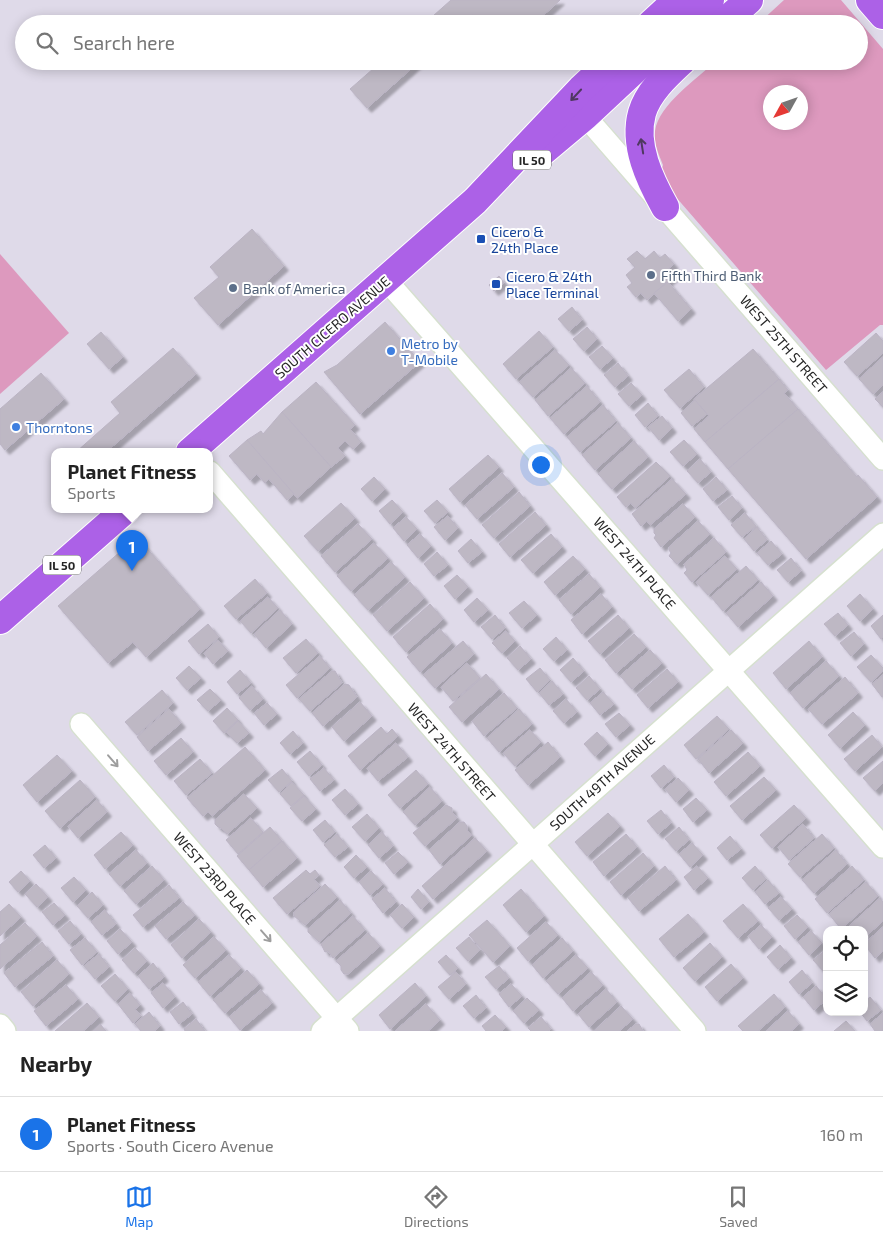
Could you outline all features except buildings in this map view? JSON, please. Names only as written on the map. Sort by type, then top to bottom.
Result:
[{"type":"main road","points":[[661,15],[677,0]]},
{"type":"main road","points":[[694,15],[710,0]]},
{"type":"main road","points":[[732,15],[749,0]]},
{"type":"main road","points":[[870,0],[883,15]]},
{"type":"main road","name":"SOUTH CICERO AVENUE","points":[[196,448],[475,201],[601,70]]},
{"type":"main road","name":"SOUTH CICERO AVENUE","points":[[475,201],[525,166],[585,116],[634,70]]},
{"type":"main road","points":[[585,116],[660,70]]},
{"type":"main road","points":[[666,208],[652,183],[644,160],[640,134],[642,112],[652,93],[674,70]]},
{"type":"main road","name":"IL 50","points":[[0,620],[122,513]]},
{"type":"street","name":"WEST 25TH STREET","points":[[585,116],[883,459]]},
{"type":"street","name":"WEST 24TH PLACE","points":[[386,280],[883,847]]},
{"type":"street","name":"WEST 24TH STREET","points":[[213,475],[695,1031]]},
{"type":"street","name":"SOUTH 49TH AVENUE","points":[[336,1027],[533,844],[883,534]]},
{"type":"street","name":"WEST 23RD PLACE","points":[[81,724],[336,1027]]},
{"type":"street","points":[[0,1025],[5,1031]]},
{"type":"shaded area","points":[[784,0],[841,0],[854,15],[768,15]]},
{"type":"shaded area","points":[[868,32],[883,49],[883,325],[880,325],[826,370],[675,196],[660,175],[663,165],[655,140],[655,131],[664,111],[680,93],[705,70],[868,70]]},
{"type":"shaded area","points":[[0,254],[69,333],[0,394]]},
{"type":"place","name":"Cicero & 24th Place","points":[[481,239]]},
{"type":"place","name":"Fifth Third Bank","points":[[651,275]]},
{"type":"place","name":"Cicero & 24th Place Terminal","points":[[496,284]]},
{"type":"place","name":"Bank of America","points":[[233,288]]},
{"type":"place","name":"Metro by T-Mobile","points":[[391,351]]},
{"type":"place","name":"Thorntons","points":[[16,427]]},
{"type":"place","name":"Planet Fitness","points":[[132,571]]}]
